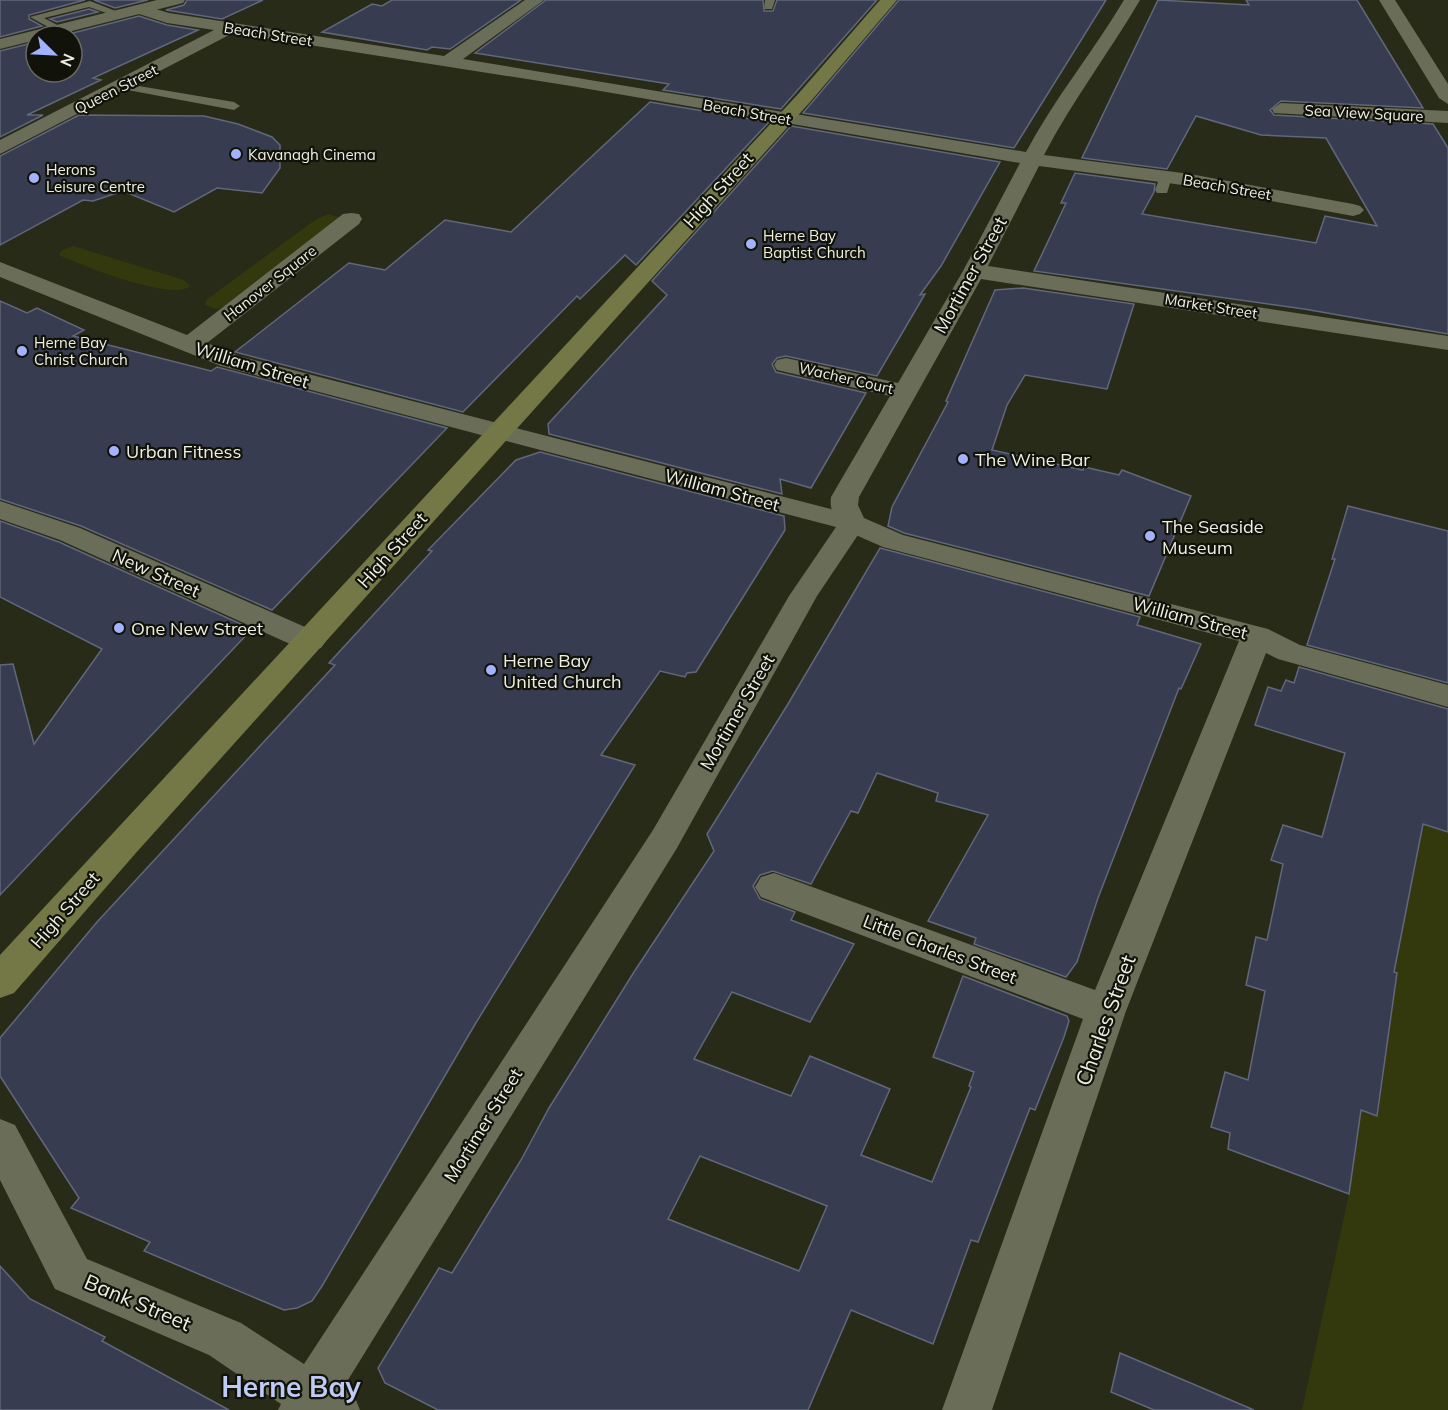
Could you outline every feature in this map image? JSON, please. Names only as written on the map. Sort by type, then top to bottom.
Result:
[{"type":"main road","name":"High Street","points":[[0,982],[122,844],[500,432],[889,0]]},
{"type":"street","points":[[84,24],[177,0]]},
{"type":"street","points":[[448,61],[536,0]]},
{"type":"street","name":"Mortimer Street","points":[[316,1405],[665,839],[803,596],[852,523],[844,505],[845,497],[974,270],[1053,119],[1100,54],[1132,0]]},
{"type":"street","points":[[1387,0],[1448,98]]},
{"type":"street","name":"Beach Street","points":[[142,10],[167,18],[448,61],[1164,183],[1191,177],[1353,210]]},
{"type":"street","name":"Queen Street","points":[[0,147],[231,28]]},
{"type":"street","points":[[0,44],[24,38]]},
{"type":"street","name":"Sea View Square","points":[[1281,109],[1448,117]]},
{"type":"street","name":"Hanover Square","points":[[188,346],[351,219]]},
{"type":"street","name":"William Street","points":[[0,268],[188,346],[230,361],[852,523],[893,541],[1257,636],[1289,652],[1448,696]]},
{"type":"street","name":"Market Street","points":[[974,270],[1365,336],[1448,344]]},
{"type":"street","name":"Wacher Court","points":[[786,365],[905,392]]},
{"type":"street","name":"New Street","points":[[0,509],[70,534],[309,641]]},
{"type":"street","name":"Charles Street","points":[[967,1410],[1106,1011],[1257,636]]},
{"type":"street","name":"Little Charles Street","points":[[774,887],[1106,1011]]},
{"type":"street","name":"Bank Street","points":[[0,1138],[71,1274],[225,1339],[316,1405]]},
{"type":"lane","points":[[48,24],[35,17],[90,4],[121,15]]},
{"type":"lane","points":[[121,86],[234,106]]},
{"type":"green space","points":[[328,214],[343,218],[225,307],[216,309],[205,305],[206,300],[315,220]]},
{"type":"green space","points":[[73,246],[184,280],[190,286],[180,290],[147,286],[59,255],[62,250]]},
{"type":"green space","points":[[1433,721],[1448,726],[1448,1410],[1302,1410],[1349,1194],[1361,1110],[1378,1115],[1397,974],[1394,970]]},
{"type":"building","points":[[0,0],[85,0],[29,15],[29,19],[38,24],[24,24],[24,31],[0,37]]},
{"type":"building","points":[[94,0],[148,0],[115,8]]},
{"type":"building","points":[[187,0],[263,0],[222,19],[166,10],[184,5]]},
{"type":"building","points":[[392,0],[521,0],[450,49],[432,47],[427,50],[322,32],[372,4],[382,6]]},
{"type":"building","points":[[546,0],[763,0],[764,11],[773,11],[777,0],[877,0],[781,109],[663,90],[669,84],[475,53]]},
{"type":"building","points":[[899,0],[1106,0],[1014,148],[803,113]]},
{"type":"building","points":[[1158,0],[1249,5],[1246,0],[1357,0],[1423,108],[1281,101],[1270,110],[1274,115],[1433,124],[1448,148],[1448,334],[1304,309],[1034,271],[1066,203],[1061,203],[1075,173],[1155,184],[1154,192],[1142,214],[1316,243],[1325,216],[1377,226],[1326,138],[1261,135],[1196,116],[1167,169],[1082,158]]},
{"type":"building","points":[[89,9],[98,12],[57,22],[50,19]]},
{"type":"building","points":[[139,16],[167,25],[198,30],[93,78],[101,80],[27,115],[43,115],[0,137],[0,51],[24,45],[24,84],[84,84],[84,30]]},
{"type":"building","points":[[650,102],[769,122],[636,265],[625,255],[580,299],[577,296],[463,412],[235,352],[349,263],[385,270],[445,220],[511,232]]},
{"type":"building","points":[[79,115],[204,116],[238,124],[272,137],[280,145],[280,168],[262,193],[217,188],[174,212],[123,191],[93,201],[83,200],[0,245],[0,156]]},
{"type":"building","points":[[791,126],[1000,162],[941,266],[920,295],[925,294],[877,376],[786,356],[777,358],[772,364],[776,372],[866,393],[811,488],[780,479],[782,494],[549,434],[548,424],[667,295],[652,281]]},
{"type":"building","points":[[1023,288],[1134,304],[1107,389],[1025,375],[1007,405],[992,450],[1083,470],[1084,467],[1119,475],[1122,470],[1191,496],[1149,596],[904,533],[888,526],[892,507],[948,402],[946,401],[995,290]]},
{"type":"building","points":[[0,301],[27,313],[37,308],[84,330],[73,336],[211,371],[217,367],[447,428],[272,610],[81,526],[0,499]]},
{"type":"building","points":[[540,452],[784,516],[785,530],[696,672],[687,673],[685,677],[660,671],[601,755],[635,765],[474,1026],[322,1286],[312,1301],[297,1308],[284,1310],[144,1251],[150,1242],[71,1208],[79,1198],[0,1076],[0,1038],[97,922],[335,665],[329,663],[432,551],[428,550],[516,460]]},
{"type":"building","points":[[1348,506],[1448,531],[1448,683],[1307,645],[1335,559],[1332,559]]},
{"type":"building","points":[[0,521],[59,542],[252,629],[0,895],[0,665],[13,664],[34,744],[102,649],[0,597]]},
{"type":"building","points":[[880,548],[1140,617],[1137,625],[1201,644],[1181,689],[1179,688],[1098,898],[1077,962],[1066,977],[974,944],[976,938],[928,921],[988,815],[936,801],[938,793],[877,773],[858,813],[851,811],[811,884],[773,871],[760,875],[753,886],[760,899],[795,912],[791,920],[854,944],[810,1022],[732,992],[694,1059],[791,1096],[810,1056],[890,1089],[861,1155],[932,1182],[971,1087],[969,1086],[974,1072],[933,1057],[963,976],[1067,1016],[1069,1021],[1035,1110],[1030,1108],[978,1242],[971,1240],[933,1344],[851,1310],[808,1410],[438,1410],[385,1383],[378,1368],[439,1268],[452,1273],[521,1160],[549,1108],[634,972],[714,851],[707,834],[788,704]],"holes":[[[700,1156],[827,1206],[799,1271],[668,1219]]]},
{"type":"building","points":[[1299,667],[1448,709],[1448,832],[1423,824],[1394,972],[1397,973],[1377,1116],[1361,1110],[1349,1194],[1228,1149],[1230,1133],[1211,1127],[1225,1072],[1248,1080],[1265,991],[1246,985],[1256,937],[1267,940],[1283,864],[1271,860],[1283,825],[1322,837],[1345,753],[1255,725],[1268,687],[1281,691],[1286,680],[1294,683]]},
{"type":"building","points":[[0,1266],[30,1299],[105,1337],[102,1341],[229,1410],[0,1410]]},
{"type":"building","points":[[1120,1353],[1254,1410],[1154,1410],[1111,1392]]},
{"type":"place","name":"Kavanagh Cinema","points":[[236,154]]},
{"type":"place","name":"Herons Leisure Centre","points":[[34,178]]},
{"type":"place","name":"Herne Bay Baptist Church","points":[[751,244]]},
{"type":"place","name":"Herne Bay Christ Church","points":[[22,351]]},
{"type":"place","name":"Urban Fitness","points":[[114,451]]},
{"type":"place","name":"The Wine Bar","points":[[963,459]]},
{"type":"place","name":"The Seaside Museum","points":[[1150,536]]},
{"type":"place","name":"One New Street","points":[[119,628]]},
{"type":"place","name":"Herne Bay United Church","points":[[491,670]]},
{"type":"district","name":"Herne Bay","points":[[291,1386]]}]
